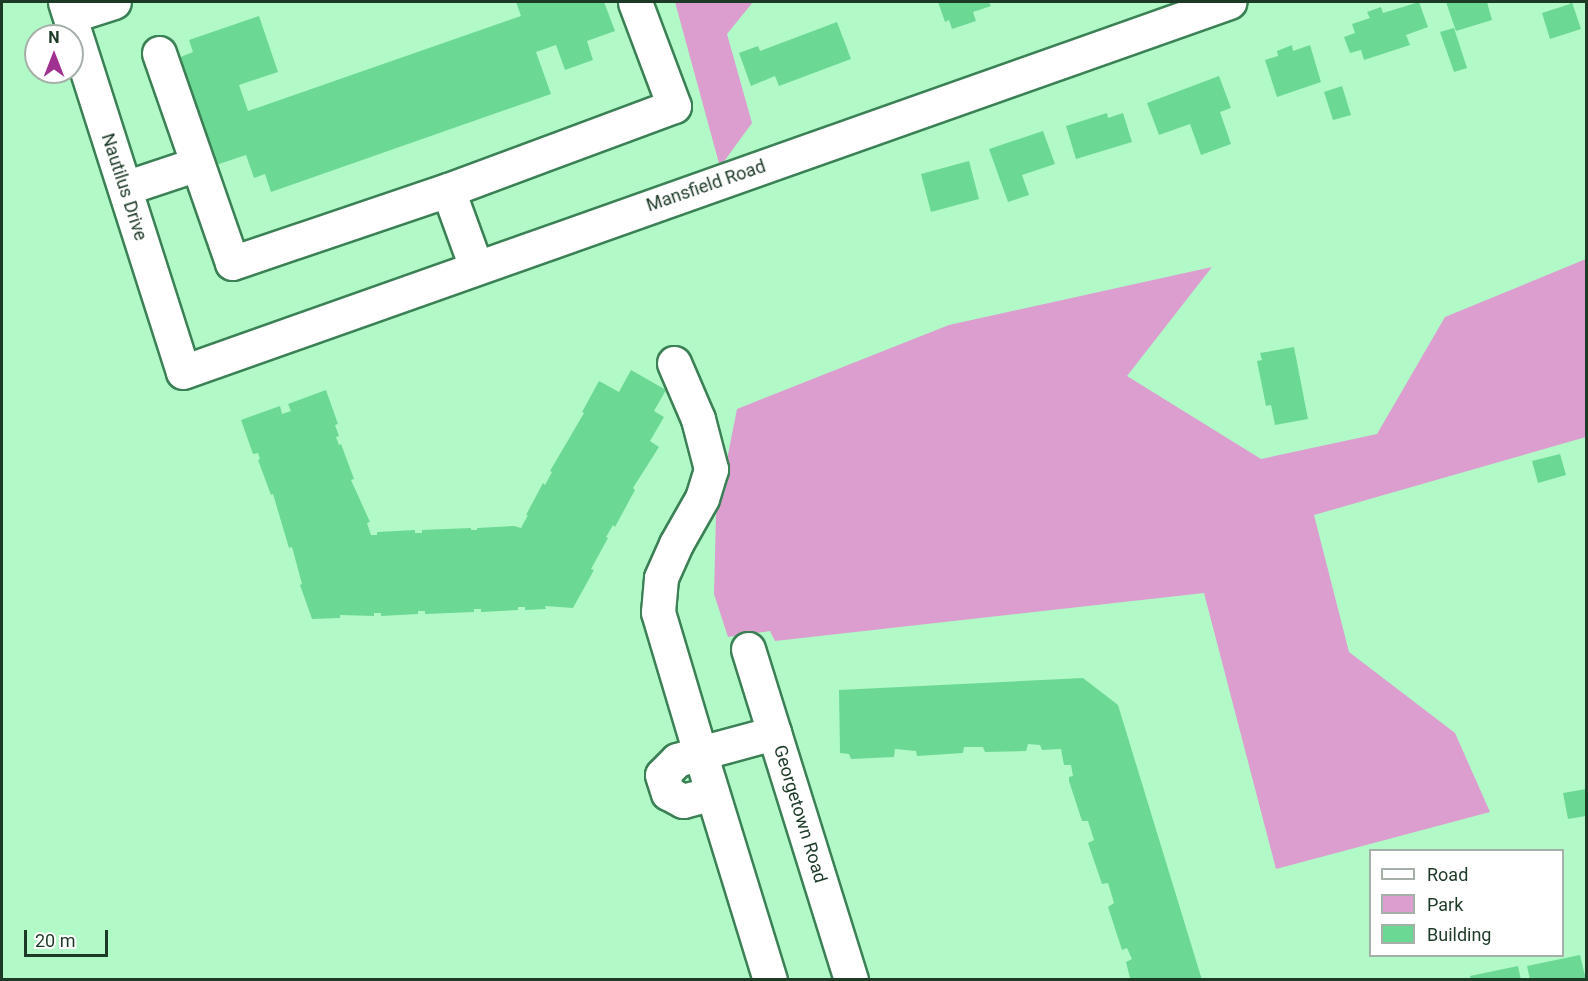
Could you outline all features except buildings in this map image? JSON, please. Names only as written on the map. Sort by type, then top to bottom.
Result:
[{"type":"street","points":[[67,9],[114,2]]},
{"type":"street","points":[[159,53],[232,263],[447,190],[674,106],[635,2]]},
{"type":"street","name":"Mansfield Road","points":[[183,372],[1229,2]]},
{"type":"street","name":"Nautilus Drive","points":[[67,9],[183,372]]},
{"type":"street","points":[[125,188],[197,164]]},
{"type":"street","points":[[447,190],[476,267]]},
{"type":"street","points":[[674,363],[698,418],[711,469],[702,498],[676,544],[661,578],[658,612],[770,980]]},
{"type":"street","name":"Georgetown Road","points":[[748,649],[851,980]]},
{"type":"street","points":[[700,753],[774,732]]},
{"type":"green space","points":[[675,2],[753,2],[727,34],[752,123],[720,167]]},
{"type":"green space","points":[[1586,259],[1586,437],[1314,515],[1349,652],[1455,733],[1490,812],[1276,869],[1204,593],[775,641],[770,631],[728,637],[714,594],[716,515],[737,409],[949,325],[1212,267],[1127,376],[1261,459],[1377,434],[1445,317]]}]
